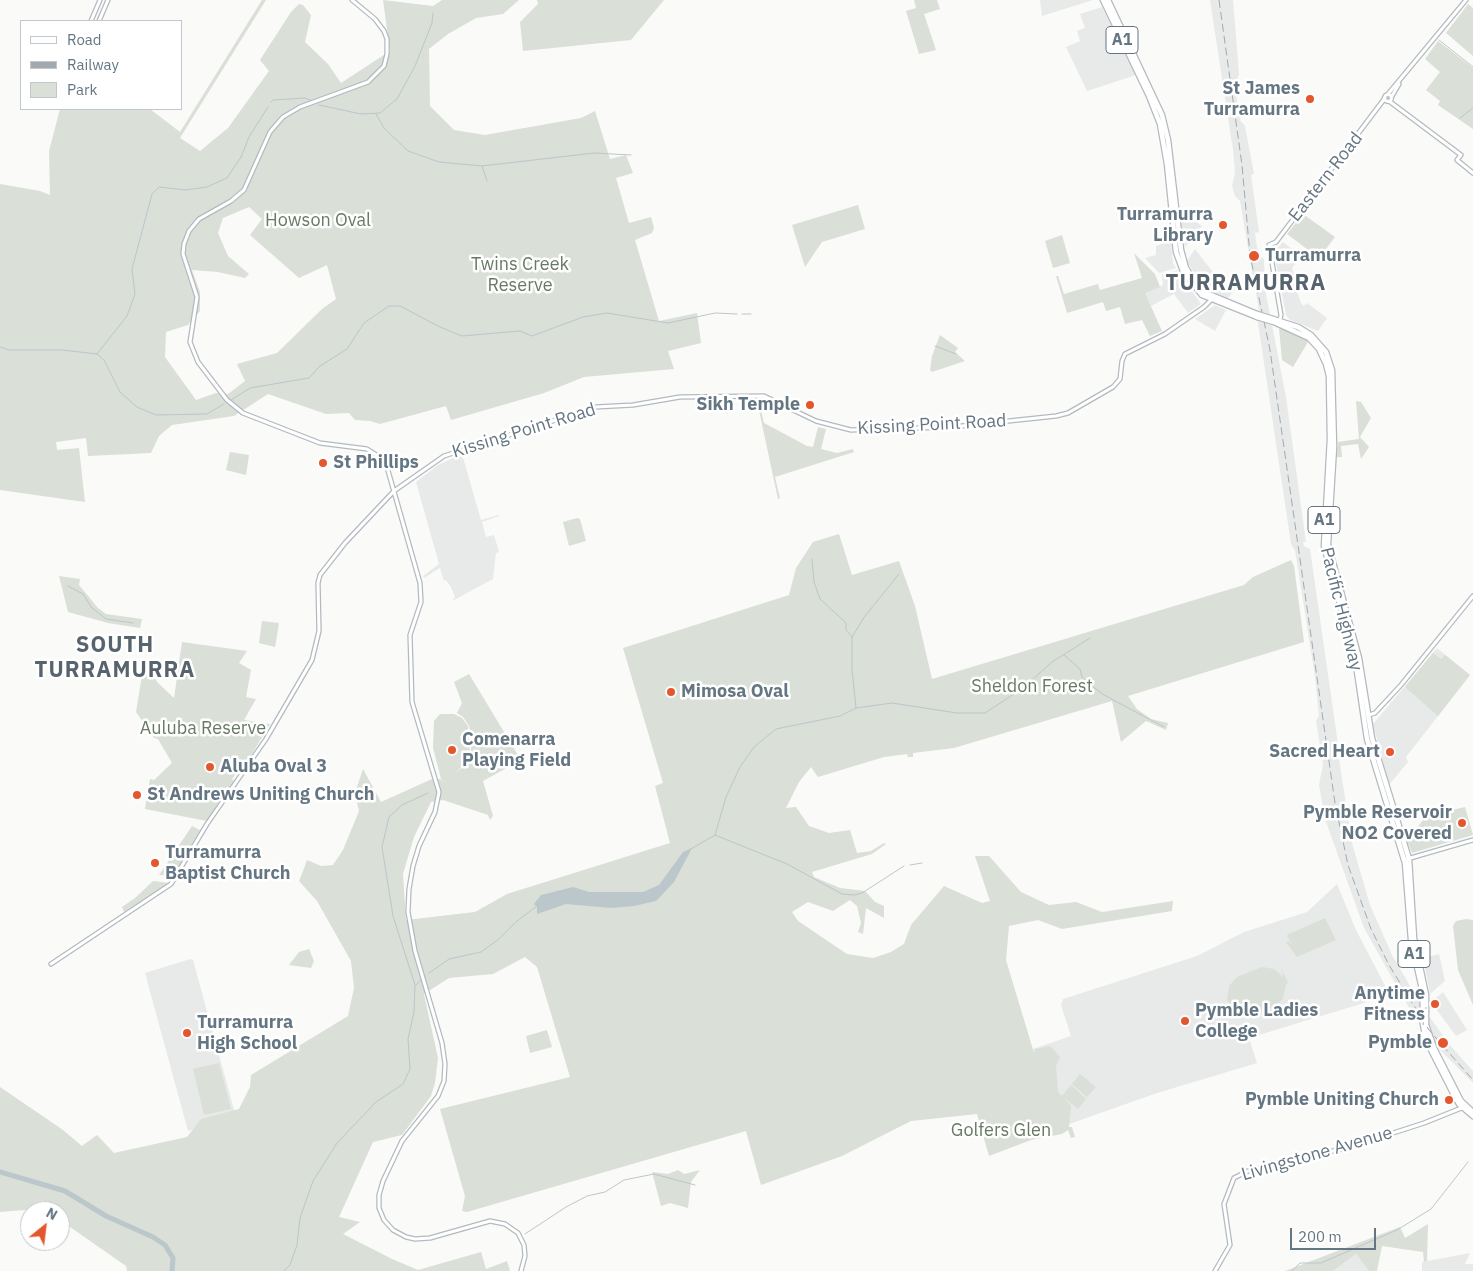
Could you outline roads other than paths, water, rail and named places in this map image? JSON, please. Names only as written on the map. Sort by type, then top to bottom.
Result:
[{"type":"highway","name":"Pacific Highway","points":[[1103,0],[1150,96],[1160,124],[1167,164],[1178,260],[1193,285],[1200,293],[1212,298],[1257,316],[1305,331],[1317,340],[1326,352],[1332,370],[1334,447],[1328,544],[1359,658],[1365,716],[1407,859],[1411,940],[1422,993],[1426,1026],[1434,1048],[1464,1107],[1473,1112]]},
{"type":"highway","name":"Pacific Highway","points":[[1108,0],[1162,115],[1168,140],[1178,235],[1184,261],[1195,283],[1212,298]]},
{"type":"highway","name":"Pacific Highway","points":[[1424,1009],[1422,1019],[1428,1045],[1457,1101],[1473,1116]]},
{"type":"main road","points":[[100,0],[92,20],[100,19],[108,0]]},
{"type":"main road","points":[[352,0],[375,19],[384,31],[387,39],[388,54],[384,66],[368,82],[300,107],[283,117],[268,136],[244,190],[231,201],[199,219],[189,231],[184,244],[183,254],[197,296],[190,342],[198,362],[232,406],[252,418],[320,444],[361,448],[373,452],[387,468],[421,588],[421,602],[410,635],[413,711],[437,782],[439,795],[435,812],[419,846],[413,866],[408,889],[408,912],[415,951],[442,1043],[445,1064],[444,1081],[438,1096],[401,1144],[381,1186],[379,1203],[382,1216],[390,1227],[397,1233],[411,1239],[430,1238],[490,1221],[510,1226],[518,1233],[525,1252],[521,1271]]},
{"type":"main road","name":"Eastern Road","points":[[1277,321],[1281,315],[1270,245],[1275,243],[1466,0]]},
{"type":"main road","points":[[1389,98],[1461,155],[1457,160],[1473,173]]},
{"type":"main road","name":"Kissing Point Road","points":[[51,964],[171,884],[207,824],[271,730],[312,660],[319,631],[318,583],[320,575],[351,537],[394,491],[450,453],[596,407],[633,405],[680,397],[764,396],[816,421],[851,430],[972,425],[1063,415],[1117,385],[1120,379],[1123,357],[1128,352],[1164,334],[1204,307],[1212,298]]},
{"type":"main road","points":[[1365,716],[1375,712],[1401,685],[1473,596]]},
{"type":"main road","points":[[1407,859],[1473,840]]},
{"type":"main road","name":"Livingstone Avenue","points":[[1215,1271],[1230,1245],[1224,1204],[1234,1178],[1248,1171],[1350,1147],[1464,1107]]},
{"type":"waterway","points":[[319,105],[361,114],[380,113],[397,99],[415,66],[432,23],[433,13]]},
{"type":"waterway","points":[[1439,40],[1473,67]]},
{"type":"waterway","points":[[271,102],[273,100],[305,98],[312,101]]},
{"type":"waterway","points":[[97,354],[127,316],[135,294],[132,269],[152,194],[159,187],[185,190],[207,187],[227,178],[241,157],[249,137],[268,107]]},
{"type":"waterway","points":[[1460,118],[1473,108]]},
{"type":"waterway","points":[[376,114],[384,128],[408,151],[439,162],[482,166],[594,153],[631,155]]},
{"type":"waterway","points":[[482,166],[487,181]]},
{"type":"waterway","points":[[231,400],[250,388],[309,378],[320,366],[347,349],[364,323],[389,306],[400,306],[462,336],[520,331],[532,336],[583,317],[607,313],[668,323],[715,313],[737,314]]},
{"type":"waterway","points":[[742,314],[751,314]]},
{"type":"waterway","points":[[935,346],[956,354]]},
{"type":"waterway","points":[[0,347],[9,350],[62,350],[97,354],[104,360],[120,392],[137,407],[156,415],[207,414],[224,404]]},
{"type":"waterway","points":[[812,559],[814,582],[820,599],[846,623],[846,630],[852,637],[852,669],[856,708]]},
{"type":"waterway","points":[[852,637],[865,616],[899,574]]},
{"type":"waterway","points":[[68,586],[83,594],[92,608],[106,619],[133,623]]},
{"type":"waterway","points":[[691,849],[715,835],[726,797],[740,767],[754,747],[776,729],[840,716],[856,708],[892,703],[957,713],[985,713],[1023,688],[1052,662],[1090,638]]},
{"type":"waterway","points":[[1064,655],[1080,669],[1082,677],[1104,695],[1164,727]]},
{"type":"waterway","points":[[415,985],[393,916],[382,847],[389,817],[402,805],[428,793]]},
{"type":"waterway","points":[[715,835],[787,864],[842,894],[854,895],[862,893],[904,866]]},
{"type":"waterway","points":[[910,865],[922,863]]},
{"type":"waterway","points":[[429,973],[449,959],[481,952],[537,906]]},
{"type":"waterway","points":[[284,1271],[290,1265],[297,1245],[300,1218],[313,1181],[337,1143],[376,1102],[403,1084],[410,1069],[408,1039],[414,1012],[415,986],[422,979]]},
{"type":"waterway","points":[[1292,1271],[1300,1263],[1321,1263],[1397,1230],[1431,1209],[1468,1162]]},
{"type":"waterway","points":[[0,1172],[65,1191],[106,1216],[153,1237],[165,1245],[173,1258],[172,1271]]},
{"type":"waterway","points":[[525,1234],[566,1207],[587,1196],[605,1192],[624,1180],[654,1174],[695,1185]]},
{"type":"railway","points":[[1219,0],[1242,165],[1250,255],[1270,350],[1335,803],[1348,865],[1371,929],[1389,965],[1429,1030],[1473,1080]]},
{"type":"place","name":"St James Turramurra","points":[[1310,99]]},
{"type":"place","name":"Turramurra Library","points":[[1223,225]]},
{"type":"place","name":"Turramurra","points":[[1254,256]]},
{"type":"place","name":"Sikh Temple","points":[[810,405]]},
{"type":"place","name":"St Phillips","points":[[323,463]]},
{"type":"place","name":"Mimosa Oval","points":[[671,692]]},
{"type":"place","name":"Comenarra Playing Field","points":[[452,750]]},
{"type":"place","name":"Sacred Heart","points":[[1390,752]]},
{"type":"place","name":"Aluba Oval 3","points":[[210,767]]},
{"type":"place","name":"St Andrews Uniting Church","points":[[137,795]]},
{"type":"place","name":"Pymble Reservoir NO2 Covered","points":[[1462,823]]},
{"type":"place","name":"Turramurra Baptist Church","points":[[155,863]]},
{"type":"place","name":"Anytime Fitness","points":[[1435,1004]]},
{"type":"place","name":"Pymble Ladies College","points":[[1185,1021]]},
{"type":"place","name":"Turramurra High School","points":[[187,1033]]},
{"type":"place","name":"Pymble","points":[[1443,1043]]},
{"type":"place","name":"Pymble Uniting Church","points":[[1449,1100]]},
{"type":"district","name":"TURRAMURRA","points":[[1246,284]]},
{"type":"district","name":"SOUTH TURRAMURRA","points":[[115,658]]},
{"type":"park label","name":"Howson Oval","points":[[318,221]]},
{"type":"park label","name":"Twins Creek Reserve","points":[[520,275]]},
{"type":"park label","name":"Sheldon Forest","points":[[1032,687]]},
{"type":"park label","name":"Auluba Reserve","points":[[203,729]]},
{"type":"park label","name":"Golfers Glen","points":[[1001,1131]]}]
